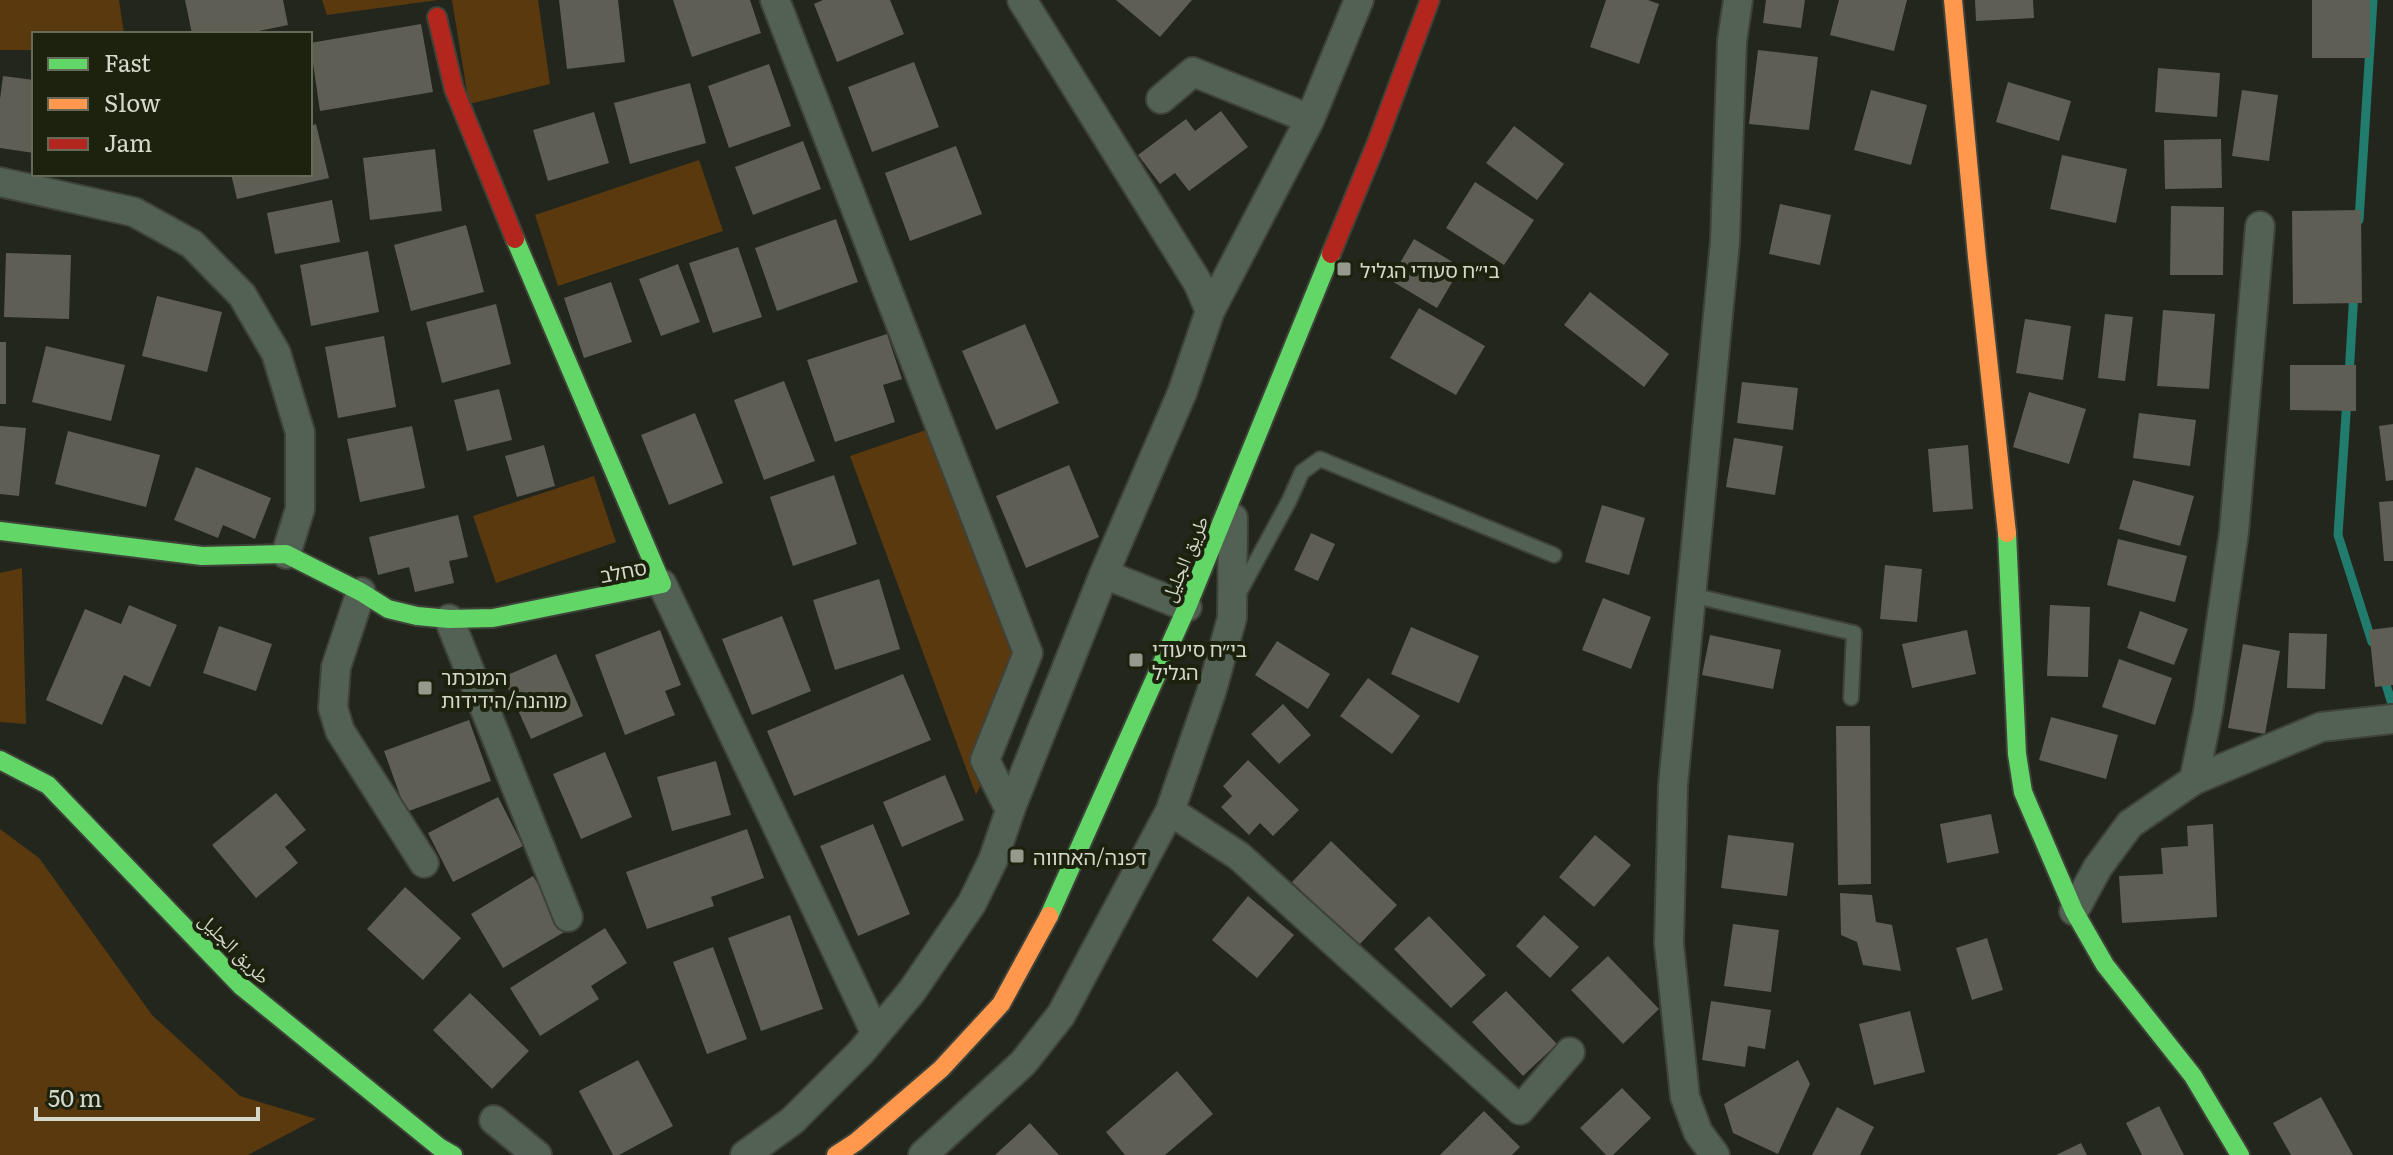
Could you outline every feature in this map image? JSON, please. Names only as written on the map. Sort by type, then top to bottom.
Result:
[{"type":"street","points":[[775,0],[1028,653],[985,760],[1010,810]]},
{"type":"street","points":[[1022,0],[1198,283],[1210,311]]},
{"type":"street","points":[[745,1155],[792,1121],[861,1052],[912,991],[972,903],[993,860],[1104,574],[1182,393],[1210,311],[1310,119],[1359,0]]},
{"type":"street","name":"طريق الجليل","points":[[836,1155],[856,1142],[941,1069],[1001,1004],[1048,918],[1187,607],[1377,142],[1430,0]]},
{"type":"street","points":[[1715,1155],[1698,1132],[1685,1097],[1669,944],[1673,785],[1725,242],[1732,41],[1738,0]]},
{"type":"street","points":[[1953,0],[2009,554],[2017,754],[2023,792],[2074,911],[2105,965],[2193,1076],[2240,1155]]},
{"type":"street","name":"סחלב","points":[[0,531],[202,556],[286,554],[388,609],[449,619],[493,618],[662,584],[475,144],[454,89],[437,17]]},
{"type":"street","points":[[1161,99],[1193,72],[1310,119]]},
{"type":"street","points":[[0,182],[134,212],[192,244],[242,295],[276,353],[300,432],[300,509],[286,554]]},
{"type":"street","points":[[2194,780],[2208,712],[2234,532],[2260,226]]},
{"type":"street","points":[[923,1155],[1023,1063],[1061,1015],[1170,811],[1211,693],[1232,618],[1233,494]]},
{"type":"street","points":[[1104,574],[1187,607]]},
{"type":"street","points":[[662,584],[876,1034]]},
{"type":"street","points":[[361,592],[336,667],[333,708],[340,731],[424,863]]},
{"type":"street","points":[[449,619],[568,917]]},
{"type":"street","points":[[2074,911],[2098,867],[2130,824],[2194,780],[2321,727],[2393,719]]},
{"type":"street","name":"طريق الجليل","points":[[0,760],[48,785],[241,986],[439,1147],[453,1155]]},
{"type":"street","points":[[1170,811],[1239,856],[1520,1110],[1570,1052]]},
{"type":"street","points":[[494,1120],[537,1155]]},
{"type":"lane","points":[[1232,604],[1302,472],[1320,459],[1554,555]]},
{"type":"lane","points":[[1691,595],[1854,633],[1851,698]]},
{"type":"shaded area","points":[[0,0],[119,0],[124,32],[32,32],[32,50],[0,50]]},
{"type":"shaded area","points":[[322,0],[438,0],[327,15]]},
{"type":"shaded area","points":[[452,0],[538,0],[550,84],[469,104]]},
{"type":"shaded area","points":[[699,160],[723,231],[558,286],[535,215]]},
{"type":"shaded area","points":[[926,430],[1029,682],[976,795],[850,456]]},
{"type":"shaded area","points":[[594,476],[616,542],[496,583],[473,516]]},
{"type":"shaded area","points":[[22,568],[26,724],[0,722],[0,573]]},
{"type":"shaded area","points":[[0,829],[39,858],[152,1015],[240,1096],[316,1119],[248,1155],[0,1155]]},
{"type":"building","points":[[185,0],[283,0],[288,25],[254,32],[192,32]]},
{"type":"building","points":[[559,0],[618,0],[625,62],[567,69]]},
{"type":"building","points":[[673,0],[750,0],[761,33],[692,57]]},
{"type":"building","points":[[823,0],[890,0],[904,34],[837,62],[814,4]]},
{"type":"building","points":[[1116,0],[1192,0],[1160,37]]},
{"type":"building","points":[[1606,0],[1648,0],[1659,4],[1639,64],[1590,47]]},
{"type":"building","points":[[1766,0],[1805,0],[1801,28],[1763,23]]},
{"type":"building","points":[[1839,0],[1907,0],[1894,51],[1830,35]]},
{"type":"building","points":[[1975,0],[2033,0],[2034,18],[1976,21]]},
{"type":"building","points":[[2312,0],[2370,0],[2370,58],[2312,58]]},
{"type":"building","points":[[421,24],[433,92],[320,111],[312,43]]},
{"type":"building","points":[[1758,50],[1818,57],[1809,130],[1749,124]]},
{"type":"building","points":[[914,62],[939,127],[872,152],[848,87]]},
{"type":"building","points":[[769,64],[791,126],[729,148],[708,86]]},
{"type":"building","points":[[2158,68],[2220,73],[2217,117],[2155,112]]},
{"type":"building","points":[[3,76],[32,80],[32,153],[0,148]]},
{"type":"building","points":[[2008,82],[2071,101],[2059,141],[1996,122]]},
{"type":"building","points":[[690,83],[706,143],[630,164],[614,103]]},
{"type":"building","points":[[1871,90],[1927,105],[1911,165],[1854,150]]},
{"type":"building","points":[[2242,90],[2278,95],[2269,161],[2232,156]]},
{"type":"building","points":[[1221,111],[1248,147],[1189,191],[1175,173],[1160,184],[1138,155],[1186,119],[1195,131]]},
{"type":"building","points":[[594,112],[609,163],[548,181],[533,130]]},
{"type":"building","points":[[316,124],[329,178],[237,199],[231,176],[312,176],[312,125]]},
{"type":"building","points":[[1514,126],[1564,164],[1537,200],[1486,163]]},
{"type":"building","points":[[2221,139],[2222,188],[2165,189],[2164,140]]},
{"type":"building","points":[[803,141],[821,189],[753,215],[735,167]]},
{"type":"building","points":[[956,146],[982,214],[910,241],[885,173]]},
{"type":"building","points":[[435,149],[442,211],[370,220],[363,158]]},
{"type":"building","points":[[2062,155],[2127,169],[2116,223],[2050,209]]},
{"type":"building","points":[[1475,182],[1534,220],[1504,265],[1446,228]]},
{"type":"building","points":[[332,200],[340,242],[275,254],[267,213]]},
{"type":"building","points":[[1780,204],[1831,215],[1820,265],[1769,254]]},
{"type":"building","points":[[2171,206],[2224,207],[2223,275],[2170,275]]},
{"type":"building","points":[[2361,210],[2362,303],[2293,304],[2292,211]]},
{"type":"building","points":[[836,219],[858,282],[777,311],[755,248]]},
{"type":"building","points":[[466,225],[484,292],[411,311],[394,245]]},
{"type":"building","points":[[1414,239],[1461,267],[1437,308],[1390,280]]},
{"type":"building","points":[[738,247],[762,317],[713,333],[689,263]]},
{"type":"building","points":[[368,251],[379,312],[311,326],[300,265]]},
{"type":"building","points":[[6,253],[71,255],[69,319],[4,317]]},
{"type":"building","points":[[678,264],[700,322],[661,336],[639,279]]},
{"type":"building","points":[[611,282],[632,342],[584,358],[564,298]]},
{"type":"building","points":[[1590,292],[1669,354],[1644,387],[1564,325]]},
{"type":"building","points":[[157,296],[222,312],[207,372],[142,356]]},
{"type":"building","points":[[496,304],[511,364],[442,383],[426,322]]},
{"type":"building","points":[[1419,308],[1485,346],[1456,395],[1390,358]]},
{"type":"building","points":[[2163,310],[2215,314],[2209,389],[2157,386]]},
{"type":"building","points":[[2105,314],[2133,317],[2125,381],[2098,378]]},
{"type":"building","points":[[2025,319],[2071,326],[2063,380],[2016,373]]},
{"type":"building","points":[[1025,324],[1059,403],[996,430],[962,351]]},
{"type":"building","points":[[887,334],[902,379],[883,385],[895,422],[835,442],[807,360]]},
{"type":"building","points":[[384,336],[396,407],[338,418],[325,347]]},
{"type":"building","points":[[0,342],[6,342],[6,404],[0,404]]},
{"type":"building","points":[[46,346],[125,365],[111,421],[32,402]]},
{"type":"building","points":[[2290,365],[2356,365],[2356,411],[2290,410]]},
{"type":"building","points":[[784,381],[815,461],[764,480],[734,400]]},
{"type":"building","points":[[1742,382],[1798,388],[1793,430],[1737,423]]},
{"type":"building","points":[[499,389],[512,440],[467,451],[454,400]]},
{"type":"building","points":[[2029,392],[2086,409],[2069,464],[2013,447]]},
{"type":"building","points":[[695,413],[723,483],[669,505],[641,435]]},
{"type":"building","points":[[2139,413],[2196,420],[2190,466],[2133,458]]},
{"type":"building","points":[[2393,424],[2393,480],[2386,481],[2379,426]]},
{"type":"building","points":[[0,426],[26,428],[19,496],[0,494]]},
{"type":"building","points":[[412,426],[425,488],[360,502],[347,439]]},
{"type":"building","points":[[68,431],[160,455],[146,507],[55,484]]},
{"type":"building","points":[[1734,438],[1783,446],[1775,495],[1726,487]]},
{"type":"building","points":[[544,445],[555,486],[517,497],[505,456]]},
{"type":"building","points":[[1968,445],[1973,509],[1933,512],[1928,449]]},
{"type":"building","points":[[1069,465],[1099,537],[1026,568],[996,496]]},
{"type":"building","points":[[196,467],[271,498],[255,539],[223,525],[218,538],[174,520]]},
{"type":"building","points":[[834,475],[857,544],[793,566],[770,497]]},
{"type":"building","points":[[2133,480],[2194,496],[2180,546],[2119,529]]},
{"type":"building","points":[[2393,501],[2393,561],[2384,561],[2379,502]]},
{"type":"building","points":[[1602,505],[1645,518],[1629,575],[1585,562]]},
{"type":"building","points":[[458,515],[468,557],[449,561],[454,583],[415,592],[409,567],[378,575],[369,537]]},
{"type":"building","points":[[1311,533],[1335,544],[1318,581],[1294,570]]},
{"type":"building","points":[[2118,539],[2187,556],[2175,602],[2107,585]]},
{"type":"building","points":[[1885,565],[1922,569],[1917,622],[1880,619]]},
{"type":"building","points":[[879,579],[900,649],[835,670],[813,600]]},
{"type":"building","points":[[1603,598],[1651,617],[1631,669],[1582,650]]},
{"type":"building","points":[[129,605],[177,625],[150,687],[124,675],[102,725],[46,700],[85,609],[121,624]]},
{"type":"building","points":[[2050,605],[2090,607],[2088,677],[2047,676]]},
{"type":"building","points":[[2140,611],[2188,629],[2174,665],[2127,648]]},
{"type":"building","points":[[782,616],[811,691],[752,715],[722,639]]},
{"type":"building","points":[[219,626],[272,644],[256,691],[203,673]]},
{"type":"building","points":[[1411,627],[1479,656],[1459,703],[1391,674]]},
{"type":"building","points":[[2393,627],[2393,685],[2375,687],[2369,630]]},
{"type":"building","points":[[660,630],[681,685],[665,691],[675,715],[625,735],[595,655]]},
{"type":"building","points":[[1967,630],[1976,674],[1912,688],[1902,644]]},
{"type":"building","points":[[2289,633],[2327,634],[2325,689],[2287,688]]},
{"type":"building","points":[[1710,635],[1781,650],[1773,689],[1702,675]]},
{"type":"building","points":[[1277,641],[1330,674],[1308,709],[1255,675]]},
{"type":"building","points":[[2243,644],[2280,651],[2265,734],[2228,728]]},
{"type":"building","points":[[556,654],[583,716],[531,739],[503,677]]},
{"type":"building","points":[[2119,659],[2172,678],[2155,725],[2102,707]]},
{"type":"building","points":[[903,674],[931,740],[794,796],[767,731]]},
{"type":"building","points":[[1368,678],[1420,716],[1392,754],[1340,716]]},
{"type":"building","points":[[1283,704],[1311,735],[1279,764],[1251,734]]},
{"type":"building","points":[[2051,717],[2118,735],[2106,779],[2039,760]]},
{"type":"building","points":[[469,720],[491,781],[406,812],[384,751]]},
{"type":"building","points":[[1836,726],[1870,726],[1871,884],[1838,885]]},
{"type":"building","points":[[605,752],[632,817],[581,839],[553,774]]},
{"type":"building","points":[[1248,760],[1299,810],[1273,836],[1260,823],[1249,835],[1221,807],[1232,796],[1223,786]]},
{"type":"building","points":[[716,761],[731,815],[672,831],[657,777]]},
{"type":"building","points":[[945,775],[964,820],[902,847],[883,802]]},
{"type":"building","points":[[276,793],[306,830],[285,847],[298,863],[256,898],[212,845]]},
{"type":"building","points":[[498,797],[523,846],[453,882],[428,833]]},
{"type":"building","points":[[1991,814],[1999,853],[1947,863],[1940,824]]},
{"type":"building","points":[[873,824],[910,914],[858,936],[820,846]]},
{"type":"building","points":[[2213,824],[2217,917],[2122,923],[2119,876],[2163,874],[2161,848],[2188,846],[2187,826]]},
{"type":"building","points":[[747,829],[764,878],[711,897],[714,906],[647,929],[626,872]]},
{"type":"building","points":[[1595,835],[1631,865],[1594,907],[1559,877]]},
{"type":"building","points":[[1728,835],[1794,843],[1787,896],[1721,888]]},
{"type":"building","points":[[1331,841],[1397,905],[1358,946],[1292,882]]},
{"type":"building","points":[[533,876],[566,931],[503,968],[471,914]]},
{"type":"building","points":[[405,887],[461,938],[423,980],[367,929]]},
{"type":"building","points":[[1840,893],[1872,895],[1876,922],[1892,925],[1901,971],[1863,965],[1857,942],[1841,935]]},
{"type":"building","points":[[1248,896],[1294,935],[1257,978],[1212,940]]},
{"type":"building","points":[[790,915],[823,1009],[761,1031],[728,938]]},
{"type":"building","points":[[1544,915],[1579,947],[1550,978],[1516,946]]},
{"type":"building","points":[[1429,916],[1486,975],[1451,1008],[1394,949]]},
{"type":"building","points":[[1733,924],[1779,930],[1771,992],[1724,986]]},
{"type":"building","points":[[605,928],[627,963],[591,986],[599,999],[540,1036],[510,988]]},
{"type":"building","points":[[1987,938],[2003,990],[1972,1000],[1956,948]]},
{"type":"building","points":[[713,947],[747,1039],[707,1054],[673,962]]},
{"type":"building","points":[[1608,956],[1659,1009],[1623,1044],[1571,990]]},
{"type":"building","points":[[1506,991],[1557,1044],[1523,1076],[1472,1022]]},
{"type":"building","points":[[470,993],[529,1051],[492,1089],[433,1030]]},
{"type":"building","points":[[1711,1001],[1771,1010],[1765,1049],[1748,1046],[1745,1067],[1702,1060]]},
{"type":"building","points":[[1910,1011],[1925,1072],[1874,1085],[1859,1024]]},
{"type":"building","points":[[638,1060],[673,1126],[619,1155],[613,1155],[579,1091]]},
{"type":"building","points":[[1798,1060],[1810,1084],[1778,1154],[1733,1133],[1724,1104]]},
{"type":"building","points":[[1177,1071],[1213,1114],[1165,1155],[1125,1155],[1106,1132]]},
{"type":"building","points":[[1622,1088],[1651,1118],[1613,1155],[1606,1155],[1580,1128]]},
{"type":"building","points":[[2321,1097],[2353,1155],[2291,1155],[2273,1123]]},
{"type":"building","points":[[2159,1106],[2184,1155],[2142,1155],[2126,1123]]},
{"type":"building","points":[[1837,1107],[1874,1127],[1860,1155],[1812,1155]]},
{"type":"building","points":[[1484,1111],[1520,1147],[1512,1155],[1440,1155]]},
{"type":"building","points":[[1030,1123],[1059,1155],[995,1155]]},
{"type":"building","points":[[2081,1143],[2087,1155],[2056,1155]]},
{"type":"waterway","points":[[2359,220],[2373,0]]},
{"type":"waterway","points":[[2349,376],[2354,291]]},
{"type":"waterway","points":[[2347,399],[2338,535],[2372,642]]},
{"type":"waterway","points":[[2383,675],[2393,707]]},
{"type":"traffic: fast","points":[[0,531],[202,556],[286,554],[388,609],[449,619],[493,618],[662,584],[515,239]]},
{"type":"traffic: fast","points":[[1049,916],[1187,607],[1331,254]]},
{"type":"traffic: fast","points":[[2007,533],[2017,754],[2023,792],[2074,911],[2105,965],[2193,1076],[2240,1155]]},
{"type":"traffic: fast","points":[[0,760],[48,785],[241,986],[439,1147],[453,1155]]},
{"type":"traffic: slow","points":[[1953,0],[2007,533]]},
{"type":"traffic: slow","points":[[836,1155],[856,1142],[941,1069],[1001,1004],[1049,916]]},
{"type":"traffic: jam","points":[[1331,254],[1430,0]]},
{"type":"traffic: jam","points":[[437,17],[454,89],[515,239]]},
{"type":"place","name":"בי״ח סעודי הגליל","points":[[1344,269]]},
{"type":"place","name":"בי״ח סיעודי הגליל","points":[[1136,660]]},
{"type":"place","name":"המוכתר מוהנה/הידידות","points":[[425,688]]},
{"type":"place","name":"דפנה/האחווה","points":[[1017,856]]}]
